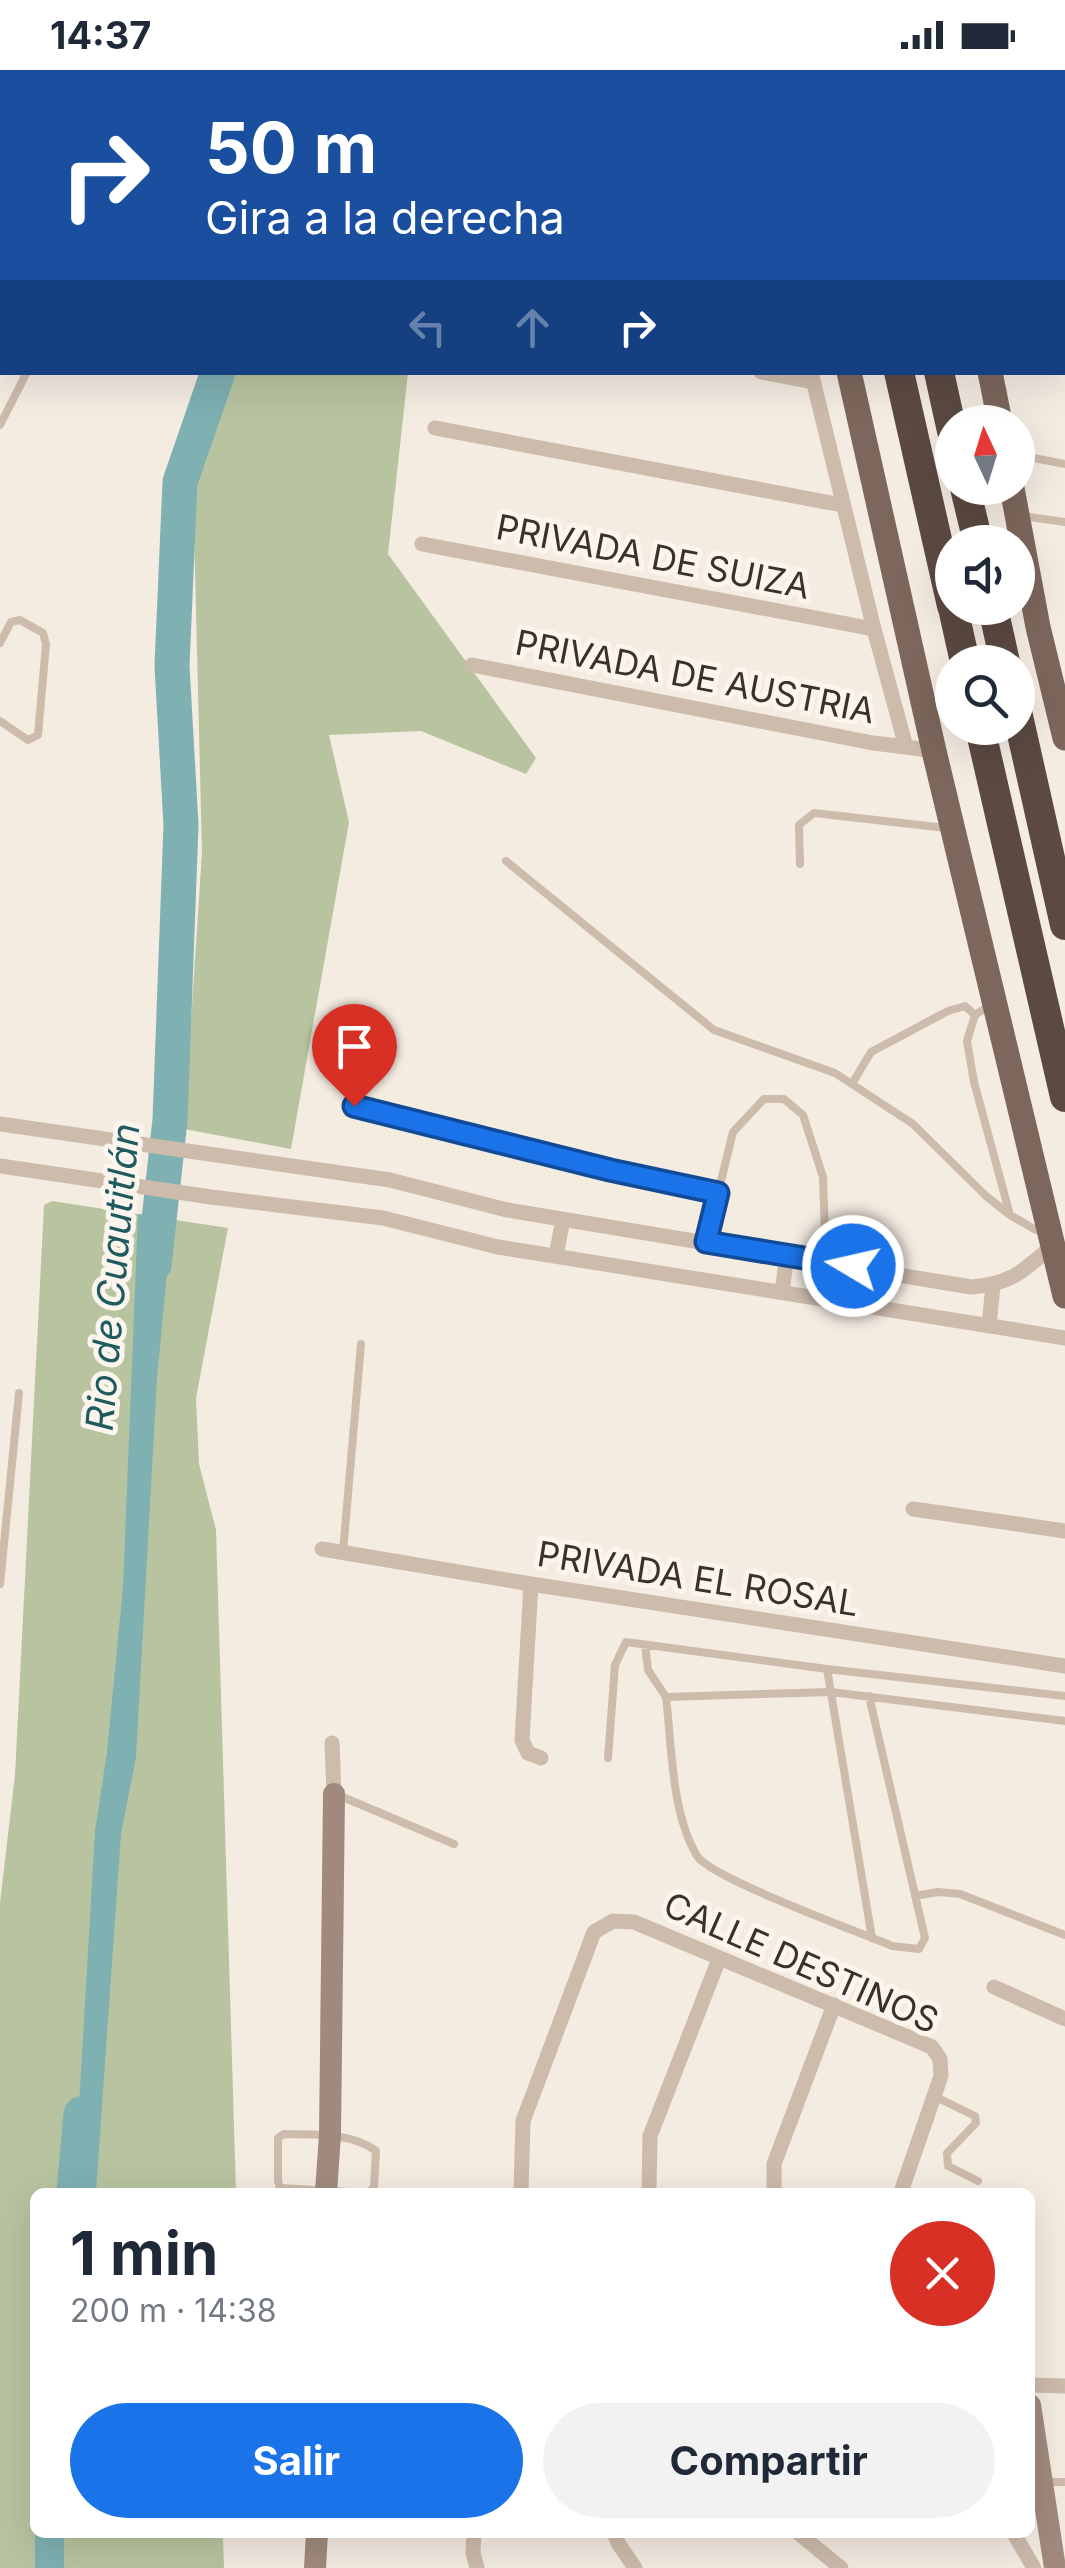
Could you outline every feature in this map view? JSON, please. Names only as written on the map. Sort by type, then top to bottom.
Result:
[{"type":"highway","points":[[900,375],[935,529]]},
{"type":"highway","points":[[940,375],[946,405]]},
{"type":"highway","points":[[984,745],[1065,1097]]},
{"type":"highway","points":[[1025,745],[1065,925]]},
{"type":"main road","points":[[850,375],[952,828],[984,1008],[1065,1296]]},
{"type":"main road","points":[[991,375],[997,405]]},
{"type":"main road","points":[[1015,505],[1038,627],[1065,738]]},
{"type":"street","points":[[812,377],[906,747]]},
{"type":"street","points":[[435,428],[842,505]]},
{"type":"street","name":"PRIVADA DE SUIZA","points":[[422,544],[874,629]]},
{"type":"street","name":"PRIVADA DE AUSTRIA","points":[[472,665],[934,752]]},
{"type":"street","points":[[0,1124],[390,1180],[507,1210],[971,1287],[994,1286],[1017,1277],[1051,1239]]},
{"type":"street","points":[[0,1166],[383,1218],[498,1247],[1065,1338]]},
{"type":"street","points":[[556,1256],[563,1219]]},
{"type":"street","points":[[782,1291],[787,1256]]},
{"type":"street","points":[[848,1304],[853,1266]]},
{"type":"street","points":[[989,1326],[994,1286]]},
{"type":"street","points":[[912,1509],[1065,1530]]},
{"type":"street","name":"PRIVADA EL ROSAL","points":[[322,1548],[1065,1666]]},
{"type":"street","points":[[531,1584],[522,1740],[528,1753],[541,1758]]},
{"type":"street","points":[[332,1743],[330,2135],[334,2188]]},
{"type":"street","name":"CALLE DESTINOS","points":[[521,2188],[523,2120],[594,1932],[613,1921],[634,1922],[932,2047],[940,2060],[942,2076],[902,2188]]},
{"type":"street","points":[[649,2188],[650,2136],[718,1959]]},
{"type":"street","points":[[994,1987],[1065,2019]]},
{"type":"street","points":[[774,2188],[774,2164],[834,2006]]},
{"type":"street","points":[[1035,2385],[1065,2386]]},
{"type":"street","points":[[1035,2421],[1054,2482],[1056,2568]]},
{"type":"street","points":[[315,2568],[317,2538]]},
{"type":"street","points":[[474,2538],[477,2568]]},
{"type":"street","points":[[616,2538],[635,2568]]},
{"type":"street","points":[[804,2538],[841,2568]]},
{"type":"street","points":[[1017,2538],[1034,2568]]},
{"type":"lane","points":[[0,425],[25,375]]},
{"type":"lane","points":[[1035,458],[1065,464]]},
{"type":"lane","points":[[1017,516],[1065,522]]},
{"type":"lane","points":[[0,643],[11,622],[20,620],[44,632],[46,644],[38,734],[28,740],[0,721]]},
{"type":"lane","points":[[800,864],[799,825],[814,813],[952,828]]},
{"type":"lane","points":[[506,862],[714,1030],[835,1073],[913,1124],[986,1196],[1051,1239]]},
{"type":"lane","points":[[852,1084],[871,1052],[948,1011],[965,1006],[984,1008],[967,1041],[974,1082],[1010,1215]]},
{"type":"lane","points":[[706,1242],[733,1132],[764,1099],[784,1099],[803,1116],[823,1177],[826,1261]]},
{"type":"lane","points":[[354,1106],[718,1193]]},
{"type":"lane","points":[[342,1552],[361,1344]]},
{"type":"lane","points":[[0,1584],[19,1394]]},
{"type":"lane","points":[[608,1758],[615,1666],[626,1642],[1065,1696]]},
{"type":"lane","points":[[645,1645],[648,1670],[666,1698],[679,1812],[699,1859],[742,1884],[872,1938],[892,1946],[919,1949],[924,1938],[869,1696]]},
{"type":"lane","points":[[827,1669],[872,1938]]},
{"type":"lane","points":[[666,1698],[830,1692],[1065,1721]]},
{"type":"lane","points":[[334,1794],[454,1844]]},
{"type":"lane","points":[[915,1896],[960,1894],[1065,1935]]},
{"type":"lane","points":[[934,2096],[975,2116],[976,2123],[947,2152],[948,2166],[978,2181]]},
{"type":"lane","points":[[280,2188],[278,2138],[284,2134],[330,2135],[368,2145],[376,2151],[373,2188]]},
{"type":"green space","points":[[234,375],[408,375],[388,554],[536,758],[526,774],[421,731],[329,735],[349,822],[291,1149],[184,1129],[202,852],[193,490]]},
{"type":"green space","points":[[52,1201],[228,1228],[196,1398],[199,1464],[216,1530],[236,2188],[30,2188],[30,2538],[223,2538],[224,2568],[0,2568],[0,1903],[15,1775],[44,1205]]},
{"type":"water","points":[[138,1214],[172,1220],[157,1378],[136,1757],[121,1834],[96,2188],[74,2188],[95,1831],[123,1587]]},
{"type":"water","points":[[35,2538],[64,2538],[64,2568],[35,2568]]},
{"type":"waterway","name":"Rio de Cuautitlán","points":[[154,1265],[170,1120],[181,825],[172,666],[180,482],[217,375]]},
{"type":"waterway","name":"Rio de Cuautitlán","points":[[74,2188],[81,2114]]},
{"type":"route","points":[[354,1106],[718,1193],[706,1242],[853,1266]]}]
